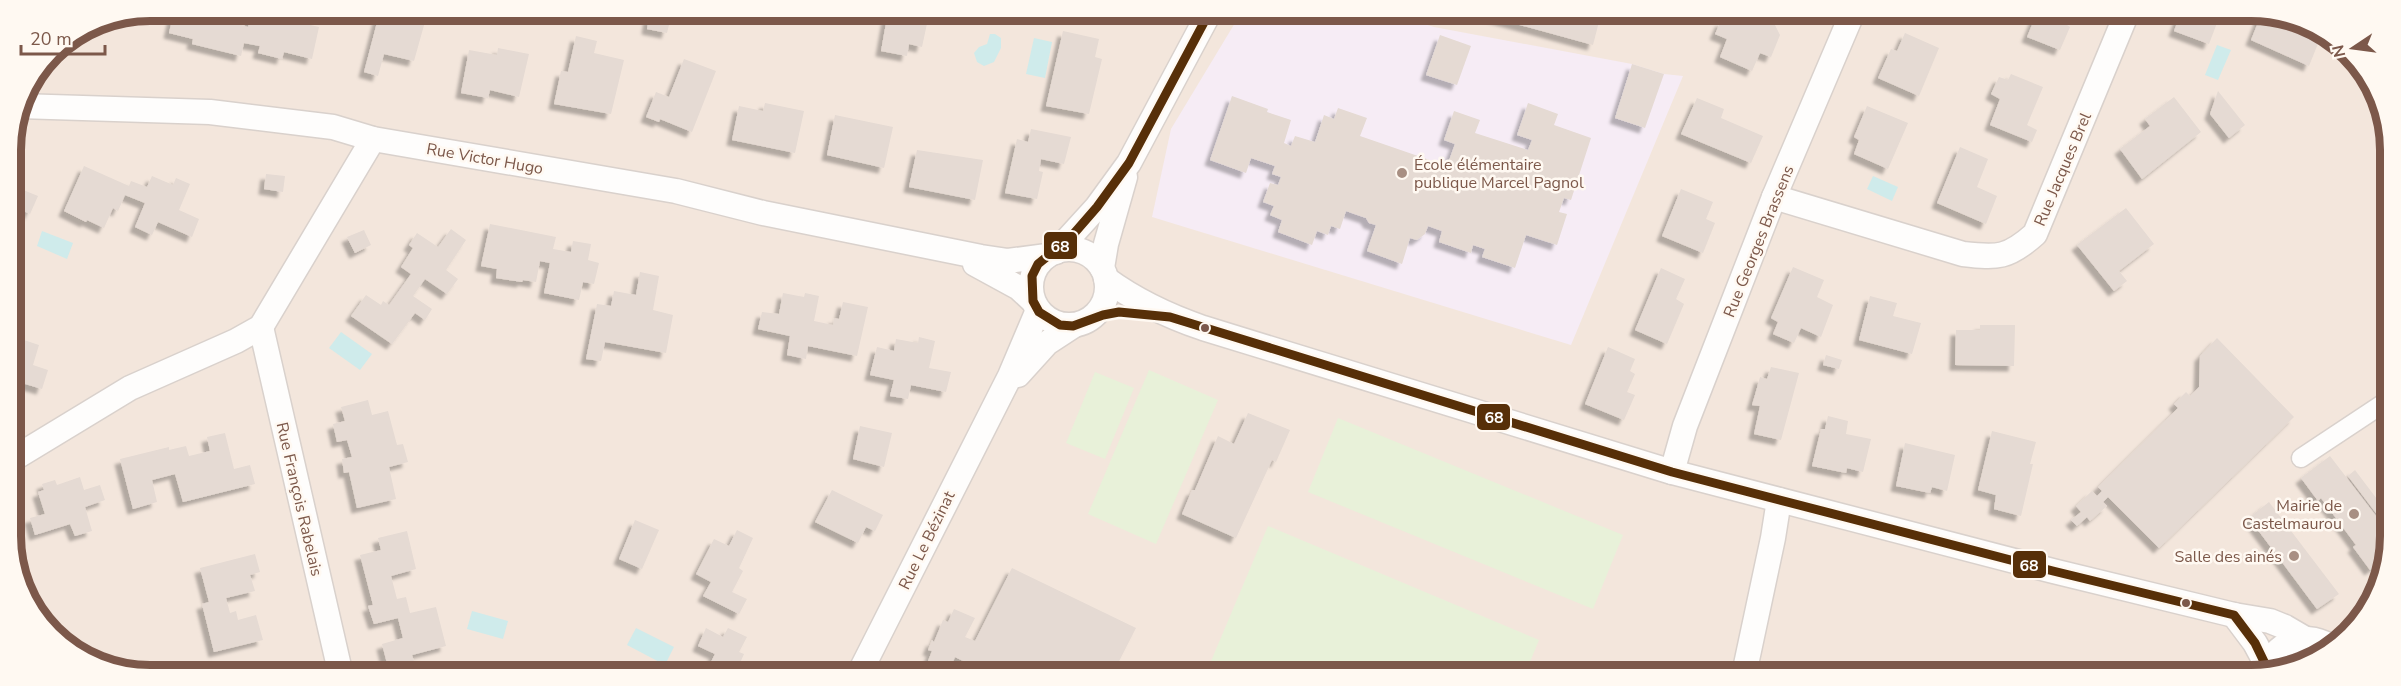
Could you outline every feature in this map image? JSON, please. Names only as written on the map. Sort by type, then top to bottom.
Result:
[{"type":"street","points":[[1170,317],[1119,312],[1081,323],[1060,325],[1048,320],[1035,305],[1031,288],[1032,276],[1038,264],[1052,254],[1097,207],[1129,163],[1205,21]]},
{"type":"street","name":"Rue Georges Brassens","points":[[1672,472],[1685,426],[1774,197],[1849,21]]},
{"type":"street","name":"Rue Jacques Brel","points":[[1774,197],[1963,254],[1993,257],[2018,249],[2035,234],[2124,21]]},
{"type":"street","name":"Rue Victor Hugo","points":[[29,106],[210,112],[333,127],[373,139],[676,191],[763,213],[946,251],[1008,261],[1052,254]]},
{"type":"street","points":[[21,454],[129,388],[236,341],[261,327],[373,139]]},
{"type":"street","points":[[1081,323],[1096,315],[1107,293],[1104,274],[1106,244],[1129,163]]},
{"type":"street","points":[[1052,254],[1071,249],[1083,252],[1094,258],[1104,274],[1134,298],[1170,317],[1672,472],[2053,571],[2234,615],[2270,621],[2325,641]]},
{"type":"street","name":"Rue Victor Hugo","points":[[946,251],[1003,277],[1019,288],[1035,305]]},
{"type":"street","name":"Rue Le Bézinat","points":[[864,665],[1010,376],[1035,305]]},
{"type":"street","name":"Rue Le Bézinat","points":[[992,408],[1047,343],[1081,323]]},
{"type":"street","name":"Rue François Rabelais","points":[[261,327],[339,665]]},
{"type":"street","points":[[2301,458],[2380,406]]},
{"type":"street","points":[[1746,665],[1779,500]]},
{"type":"street","points":[[2234,615],[2255,643],[2266,664]]},
{"type":"street","points":[[2272,664],[2289,646],[2324,642]]},
{"type":"shaded area","points":[[141,21],[2251,21],[2285,25],[2323,43],[2323,78],[2358,78],[2367,93],[2378,125],[2380,150],[2380,536],[2376,570],[2358,608],[2336,633],[2316,648],[2300,655],[2285,661],[2260,665],[150,665],[116,661],[85,648],[53,621],[34,593],[23,561],[21,545],[21,141],[25,116],[31,101],[38,85],[53,65],[65,53],[93,34],[125,23]]},
{"type":"shaded area","name":"École élémentaire publique Marcel Pagnol","points":[[1236,21],[1415,21],[1434,27],[1632,64],[1664,74],[1683,76],[1571,345],[1152,217],[1171,129]]},
{"type":"green space","points":[[1149,370],[1218,400],[1156,544],[1088,514]]},
{"type":"green space","points":[[1095,372],[1134,388],[1105,459],[1066,443]]},
{"type":"green space","points":[[1338,418],[1623,535],[1593,609],[1308,492]]},
{"type":"green space","points":[[1268,526],[1539,640],[1529,665],[1209,665]]},
{"type":"water","points":[[990,34],[1001,38],[1001,48],[994,62],[984,66],[977,62],[974,53],[979,47],[987,44]]},
{"type":"water","points":[[1034,38],[1052,42],[1045,78],[1026,74]]},
{"type":"water","points":[[2217,45],[2231,50],[2218,80],[2205,75]]},
{"type":"water","points":[[1873,176],[1898,187],[1892,201],[1867,189]]},
{"type":"water","points":[[42,231],[73,243],[67,259],[37,246]]},
{"type":"water","points":[[341,332],[372,354],[360,370],[329,348]]},
{"type":"water","points":[[472,611],[508,621],[503,639],[467,629]]},
{"type":"water","points":[[636,628],[674,647],[665,665],[627,645]]},
{"type":"building","points":[[172,21],[229,21],[248,27],[250,21],[294,21],[319,27],[312,59],[284,52],[282,59],[258,53],[260,46],[244,43],[241,56],[192,44],[193,39],[169,33]]},
{"type":"building","points":[[377,21],[425,21],[414,61],[384,54],[378,76],[364,72]]},
{"type":"building","points":[[648,21],[670,21],[667,33],[647,29]]},
{"type":"building","points":[[886,21],[928,21],[922,47],[909,44],[907,56],[881,51]]},
{"type":"building","points":[[1505,21],[1599,21],[1593,45]]},
{"type":"building","points":[[1721,21],[1729,23],[1730,21],[1773,21],[1780,35],[1771,57],[1760,53],[1752,71],[1720,57],[1727,39],[1715,34]]},
{"type":"building","points":[[2034,21],[2069,21],[2067,25],[2070,27],[2060,50],[2027,37]]},
{"type":"building","points":[[2178,21],[2218,21],[2209,44],[2174,31]]},
{"type":"building","points":[[2258,21],[2285,25],[2319,40],[2309,66],[2251,40]]},
{"type":"building","points":[[1063,31],[1099,39],[1095,57],[1102,59],[1089,114],[1046,106]]},
{"type":"building","points":[[1905,33],[1939,48],[1919,96],[1878,78],[1891,49],[1897,51]]},
{"type":"building","points":[[1440,35],[1471,46],[1457,85],[1426,75]]},
{"type":"building","points":[[576,36],[597,41],[594,53],[624,60],[611,114],[554,104],[561,71],[568,72]]},
{"type":"building","points":[[498,48],[529,54],[519,97],[490,90],[488,98],[461,93],[469,50],[497,55]]},
{"type":"building","points":[[684,59],[716,71],[692,132],[660,119],[659,122],[646,117],[656,92],[669,97]]},
{"type":"building","points":[[1632,64],[1664,74],[1645,128],[1615,118]]},
{"type":"building","points":[[2011,74],[2043,87],[2027,125],[2037,130],[2032,142],[1990,125],[2000,99],[1991,94],[1999,77],[2008,80]]},
{"type":"building","points":[[2218,91],[2245,125],[2229,138],[2210,114]]},
{"type":"building","points":[[1232,96],[1291,120],[1284,143],[1291,146],[1295,136],[1315,142],[1324,115],[1334,119],[1338,108],[1367,118],[1360,136],[1447,166],[1455,144],[1444,140],[1454,111],[1480,120],[1475,133],[1528,150],[1532,140],[1517,135],[1528,103],[1558,114],[1554,125],[1591,138],[1571,200],[1564,198],[1559,212],[1567,214],[1557,245],[1526,235],[1515,268],[1482,257],[1485,249],[1473,245],[1471,253],[1439,242],[1442,231],[1428,226],[1425,234],[1417,240],[1410,238],[1402,264],[1367,251],[1376,225],[1369,223],[1366,218],[1346,211],[1340,229],[1331,226],[1328,235],[1317,231],[1312,245],[1278,232],[1282,220],[1270,215],[1274,206],[1263,202],[1270,183],[1278,185],[1281,177],[1272,174],[1275,166],[1251,158],[1246,173],[1210,160]]},
{"type":"building","points":[[2174,97],[2201,132],[2142,179],[2120,149],[2150,126],[2145,119]]},
{"type":"building","points":[[1697,98],[1724,109],[1721,118],[1763,136],[1751,163],[1681,134]]},
{"type":"building","points":[[765,103],[804,111],[795,153],[732,140],[739,106],[763,111]]},
{"type":"building","points":[[1867,106],[1908,123],[1888,169],[1854,154],[1859,140],[1854,137]]},
{"type":"building","points":[[835,115],[893,127],[884,168],[827,155]]},
{"type":"building","points":[[1031,129],[1071,137],[1064,164],[1041,159],[1039,171],[1043,172],[1037,199],[1005,193],[1017,139],[1028,142]]},
{"type":"building","points":[[1960,147],[1988,159],[1977,187],[1997,196],[1986,224],[1937,203]]},
{"type":"building","points":[[917,150],[983,160],[975,200],[909,187]]},
{"type":"building","points":[[84,166],[129,186],[131,181],[147,187],[152,176],[173,185],[176,178],[190,184],[179,210],[199,219],[192,237],[158,222],[152,235],[135,227],[145,203],[125,195],[118,211],[113,208],[104,228],[64,211]]},
{"type":"building","points":[[266,174],[285,176],[283,192],[264,189]]},
{"type":"building","points":[[21,189],[38,196],[30,214],[21,210]]},
{"type":"building","points":[[1681,189],[1713,202],[1706,219],[1715,223],[1703,253],[1662,236]]},
{"type":"building","points":[[2126,208],[2154,244],[2119,271],[2127,281],[2114,291],[2077,245]]},
{"type":"building","points":[[490,224],[556,237],[553,249],[571,252],[573,241],[591,244],[588,260],[599,263],[594,284],[583,282],[579,300],[544,293],[550,263],[540,261],[536,282],[496,278],[497,269],[481,266]]},
{"type":"building","points":[[451,229],[466,240],[446,270],[458,279],[447,294],[425,279],[413,296],[432,309],[425,320],[415,313],[392,344],[351,316],[366,295],[381,305],[383,301],[389,305],[411,274],[401,267],[413,248],[409,245],[417,233],[438,247]]},
{"type":"building","points":[[364,230],[371,245],[355,253],[347,237]]},
{"type":"building","points":[[1793,267],[1824,280],[1817,297],[1833,305],[1821,337],[1801,328],[1794,343],[1773,334],[1778,322],[1771,318]]},
{"type":"building","points":[[1661,268],[1685,279],[1676,299],[1684,304],[1667,344],[1635,330]]},
{"type":"building","points":[[640,272],[659,276],[653,310],[673,315],[666,353],[605,342],[601,361],[586,359],[597,304],[611,306],[614,291],[636,295]]},
{"type":"building","points":[[783,293],[804,297],[805,293],[819,296],[814,321],[833,325],[834,318],[839,319],[843,302],[868,307],[857,356],[808,346],[806,359],[787,355],[790,336],[758,329],[762,312],[779,314]]},
{"type":"building","points":[[1870,296],[1897,303],[1893,316],[1921,323],[1912,354],[1859,340]]},
{"type":"building","points":[[1980,325],[2015,325],[2014,366],[1955,365],[1956,330],[1980,330]]},
{"type":"building","points":[[919,337],[935,341],[929,368],[951,372],[946,392],[911,385],[908,399],[890,396],[894,380],[870,375],[877,347],[894,351],[896,339],[918,343]]},
{"type":"building","points":[[2217,338],[2294,417],[2159,548],[2108,497],[2103,502],[2107,506],[2090,521],[2087,517],[2077,526],[2071,520],[2081,512],[2076,506],[2092,491],[2097,496],[2102,491],[2098,487],[2178,408],[2174,404],[2186,392],[2190,396],[2199,387],[2200,356]]},
{"type":"building","points":[[21,339],[39,345],[33,365],[48,370],[42,389],[21,383]]},
{"type":"building","points":[[1608,347],[1635,359],[1630,371],[1635,374],[1627,392],[1635,395],[1624,420],[1585,404]]},
{"type":"building","points":[[1826,355],[1842,360],[1839,369],[1823,365]]},
{"type":"building","points":[[1771,367],[1799,373],[1781,440],[1754,434],[1760,406],[1752,405],[1760,377],[1767,379]]},
{"type":"building","points":[[368,400],[372,415],[388,411],[397,445],[403,444],[408,462],[389,467],[396,499],[357,508],[349,472],[344,473],[342,459],[352,457],[347,440],[337,442],[333,424],[345,421],[341,407]]},
{"type":"building","points":[[1248,413],[1290,430],[1276,462],[1272,460],[1236,538],[1182,514],[1218,436],[1234,444]]},
{"type":"building","points":[[1828,416],[1848,421],[1846,434],[1871,439],[1863,472],[1847,468],[1846,473],[1812,466],[1821,429],[1825,429]]},
{"type":"building","points":[[860,426],[892,433],[884,467],[853,459]]},
{"type":"building","points":[[1992,431],[2036,442],[2021,516],[1994,509],[1996,495],[1978,490]]},
{"type":"building","points":[[225,433],[234,469],[250,465],[255,484],[183,502],[175,474],[152,480],[157,502],[133,509],[120,459],[169,447],[169,450],[186,446],[189,456],[210,451],[207,437]]},
{"type":"building","points":[[1905,443],[1955,455],[1947,491],[1932,487],[1930,493],[1896,486]]},
{"type":"building","points":[[2330,456],[2380,521],[2377,565],[2370,570],[2353,547],[2356,545],[2321,498],[2318,501],[2301,478]]},
{"type":"building","points":[[2355,470],[2380,503],[2380,518],[2348,476]]},
{"type":"building","points":[[80,477],[84,490],[100,485],[105,500],[85,507],[92,531],[75,536],[70,524],[35,535],[30,518],[45,514],[38,492],[44,490],[42,484],[55,480],[57,485]]},
{"type":"building","points":[[832,490],[883,515],[875,531],[866,527],[858,543],[815,522]]},
{"type":"building","name":"Salle des ainés","points":[[2269,502],[2339,594],[2317,609],[2249,518]]},
{"type":"building","points":[[635,520],[659,530],[642,569],[619,559]]},
{"type":"building","points":[[737,530],[753,538],[739,568],[743,571],[732,592],[747,599],[739,614],[703,596],[711,582],[696,574],[714,539],[729,546]]},
{"type":"building","points":[[407,531],[416,569],[391,576],[397,599],[406,597],[410,613],[436,607],[446,646],[412,655],[415,665],[387,665],[382,644],[403,638],[398,618],[374,624],[368,606],[373,605],[360,555],[381,550],[378,538]]},
{"type":"building","points":[[255,554],[260,572],[250,575],[255,591],[226,598],[230,613],[236,611],[238,620],[256,615],[263,640],[214,652],[202,604],[209,602],[200,568]]},
{"type":"building","points":[[1012,568],[1136,628],[1117,665],[963,665],[965,662],[955,657],[952,665],[926,665],[932,651],[928,650],[932,640],[934,642],[943,620],[948,622],[954,609],[975,618],[965,637],[975,641]]},
{"type":"building","points":[[706,628],[723,637],[728,628],[747,637],[739,652],[744,654],[739,665],[710,665],[715,654],[698,646]]},
{"type":"transit line","name":"68","points":[[1205,21],[1129,163],[1097,207],[1070,238],[1038,264],[1032,276],[1033,301],[1039,312],[1060,325],[1073,326],[1119,312],[1170,317],[1672,472],[2053,571],[2234,615],[2255,643],[2265,664]]},
{"type":"place","name":"École élémentaire publique Marcel Pagnol","points":[[1402,173]]},
{"type":"place","name":"Mairie de Castelmaurou","points":[[2354,514]]},
{"type":"place","name":"Salle des ainés","points":[[2294,556]]}]
